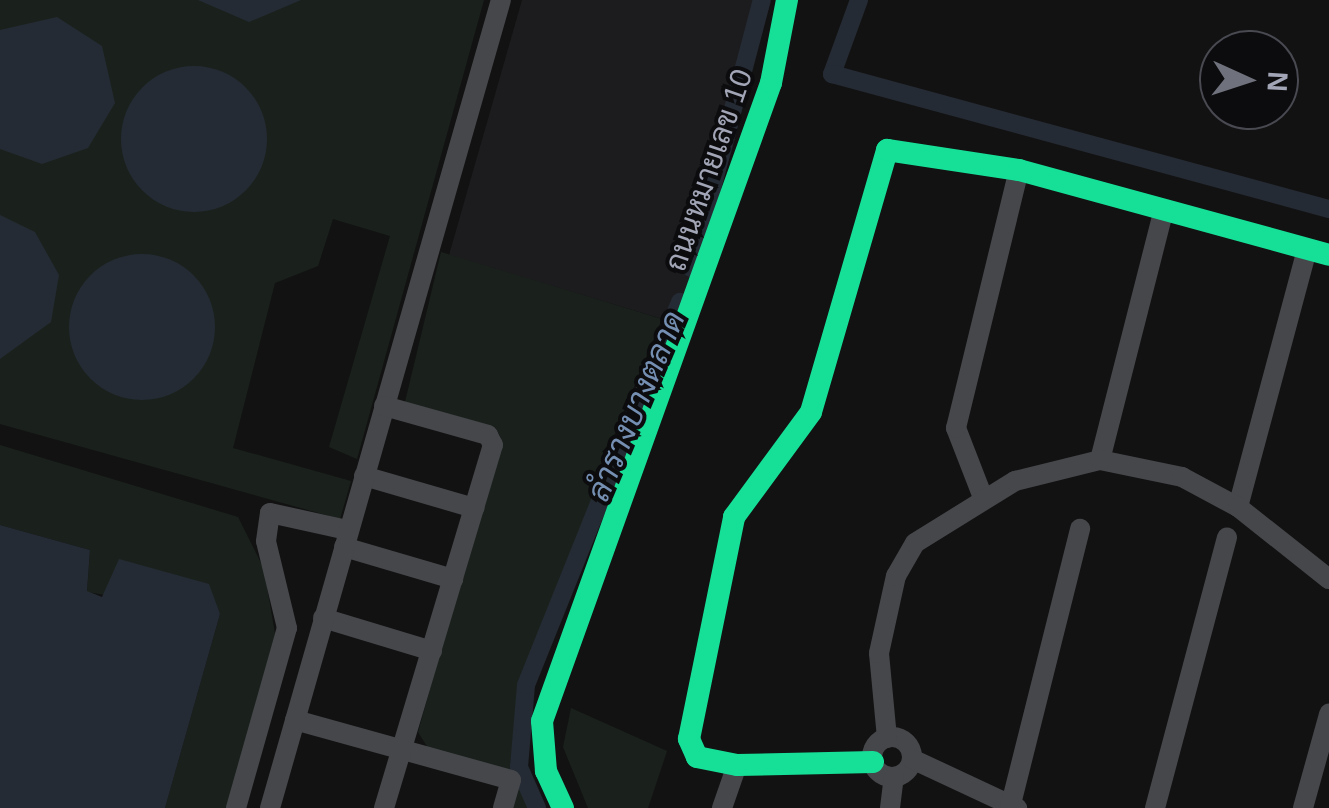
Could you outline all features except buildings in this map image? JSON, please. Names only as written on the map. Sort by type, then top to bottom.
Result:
[{"type":"street","points":[[270,808],[501,0]]},
{"type":"street","name":"ถนนหมายเลข 10","points":[[563,808],[546,771],[547,700],[771,83],[787,0]]},
{"type":"street","points":[[894,777],[873,762],[737,765],[698,757],[688,739],[734,518],[811,412],[878,160],[908,146],[1019,170],[1163,213],[1318,252],[1238,506]]},
{"type":"street","points":[[982,495],[956,428],[1019,170]]},
{"type":"street","points":[[1100,460],[1163,213]]},
{"type":"street","points":[[384,406],[492,440],[384,808]]},
{"type":"street","points":[[873,762],[887,738],[879,653],[896,576],[915,544],[982,495],[1100,460],[1182,477],[1238,506],[1329,579]]},
{"type":"street","points":[[364,476],[474,508]]},
{"type":"street","points":[[236,808],[287,628],[266,541],[270,513],[453,579]]},
{"type":"street","points":[[887,738],[904,742],[912,758],[1013,807],[1080,529]]},
{"type":"street","points":[[1155,808],[1227,538]]},
{"type":"street","points":[[323,618],[432,650]]},
{"type":"street","points":[[1304,808],[1329,714]]},
{"type":"street","points":[[295,720],[511,780],[503,808]]},
{"type":"street","points":[[890,808],[894,777],[912,758]]},
{"type":"street","points":[[722,808],[737,765]]},
{"type":"shaded area","points":[[0,0],[484,0],[357,459],[329,447],[390,236],[333,219],[318,266],[275,283],[233,448],[351,481],[340,519],[0,424]]},
{"type":"shaded area","points":[[198,0],[301,0],[249,22]]},
{"type":"shaded area","points":[[522,0],[767,0],[733,147],[676,323],[449,255]]},
{"type":"shaded area","points":[[57,17],[102,46],[115,103],[88,148],[42,164],[0,149],[0,30]]},
{"type":"shaded area","points":[[194,66],[222,72],[246,87],[261,111],[267,139],[261,167],[246,191],[222,206],[194,212],[166,206],[142,191],[127,167],[121,139],[127,111],[142,87],[166,72]]},
{"type":"shaded area","points":[[0,215],[35,232],[59,275],[51,322],[0,359]]},
{"type":"shaded area","points":[[441,252],[662,319],[599,472],[611,479],[524,708],[525,777],[542,808],[511,808],[516,792],[428,748],[418,732],[501,438],[495,427],[405,402]]},
{"type":"shaded area","points":[[142,254],[170,260],[194,275],[209,299],[215,327],[209,355],[194,379],[170,394],[142,400],[114,394],[90,379],[75,355],[69,327],[75,299],[90,275],[114,260]]},
{"type":"shaded area","points":[[0,445],[238,517],[264,569],[275,634],[227,808],[165,808],[220,614],[87,592],[90,550],[0,525]]},
{"type":"shaded area","points":[[0,525],[90,550],[87,591],[102,597],[119,559],[209,584],[220,614],[165,808],[0,808]]},
{"type":"shaded area","points":[[571,708],[667,751],[648,808],[588,808],[563,747]]},
{"type":"waterway","points":[[691,268],[762,0]]},
{"type":"waterway","points":[[859,0],[832,74],[1329,209]]},
{"type":"waterway","name":"ลำรางบางตลาด","points":[[537,808],[519,767],[526,685],[680,302]]},
{"type":"traffic: fast","points":[[563,808],[546,771],[542,721],[771,83],[787,0]]},
{"type":"traffic: fast","points":[[873,762],[737,765],[697,757],[689,739],[734,517],[811,412],[887,150],[1019,170],[1329,255]]}]
